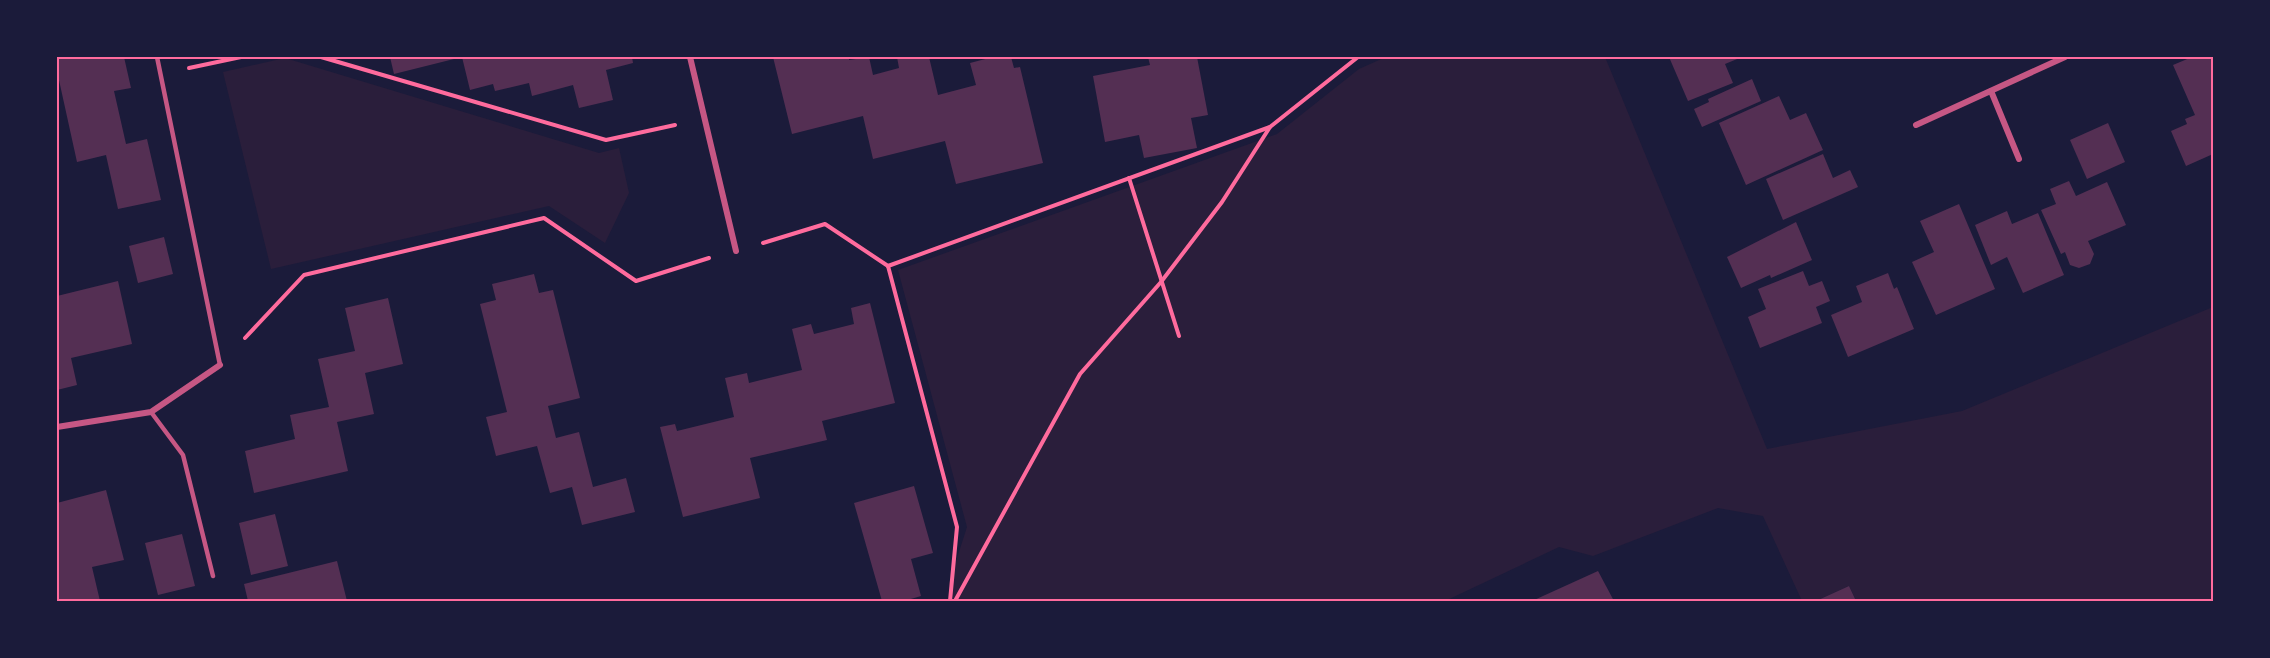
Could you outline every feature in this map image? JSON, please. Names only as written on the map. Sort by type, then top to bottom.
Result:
[{"type":"street","points":[[690,57],[736,250]]},
{"type":"street","points":[[1916,125],[2065,57]]},
{"type":"street","points":[[1991,91],[2019,159]]},
{"type":"street","points":[[57,427],[151,412],[220,365]]},
{"type":"lane","points":[[157,57],[220,365]]},
{"type":"lane","points":[[151,412],[183,455],[213,576]]},
{"type":"path","points":[[160,75],[241,57]]},
{"type":"path","points":[[321,57],[606,140],[705,119]]},
{"type":"path","points":[[955,601],[1080,374],[1161,282],[1222,202],[1270,127],[1350,58],[1358,57]]},
{"type":"path","points":[[888,266],[1270,127]]},
{"type":"path","points":[[1129,178],[1179,336]]},
{"type":"path","points":[[220,365],[304,275],[522,223],[544,218],[636,281],[825,224],[888,266],[957,527],[950,601]]},
{"type":"shaded area","points":[[1386,57],[1605,57],[1767,449],[1962,411],[2213,307],[2213,601],[1856,601],[1849,586],[1816,601],[1802,601],[1763,516],[1718,508],[1593,556],[1559,547],[1445,601],[954,601],[949,583],[967,527],[898,270],[1277,134],[1359,69]]},
{"type":"shaded area","points":[[285,58],[599,153],[619,148],[629,193],[605,243],[549,206],[271,269],[223,72]]},
{"type":"building","points":[[124,57],[131,88],[114,91],[126,144],[147,139],[161,200],[118,209],[106,155],[77,162],[57,71],[57,58]]},
{"type":"building","points":[[390,57],[457,57],[458,58],[394,74]]},
{"type":"building","points":[[462,57],[632,57],[633,63],[606,70],[613,100],[579,108],[573,85],[532,96],[529,83],[495,91],[493,84],[470,90]]},
{"type":"building","points":[[773,57],[849,57],[849,60],[869,57],[873,75],[899,68],[897,57],[929,57],[938,95],[976,85],[970,63],[993,57],[1011,57],[1014,68],[1020,67],[1043,163],[956,184],[945,141],[873,159],[863,116],[792,134]]},
{"type":"building","points":[[1148,57],[1197,57],[1208,115],[1191,118],[1197,148],[1144,158],[1139,135],[1105,142],[1093,76],[1150,65]]},
{"type":"building","points":[[1669,57],[1742,57],[1725,64],[1733,83],[1688,101]]},
{"type":"building","points":[[2192,57],[2213,57],[2213,154],[2186,166],[2171,131],[2187,124],[2185,119],[2195,115],[2173,65]]},
{"type":"building","points":[[1752,79],[1761,101],[1702,127],[1694,109],[1709,102],[1708,99]]},
{"type":"building","points":[[1779,96],[1790,120],[1806,113],[1823,150],[1746,185],[1719,123]]},
{"type":"building","points":[[2108,123],[2125,162],[2087,179],[2070,140]]},
{"type":"building","points":[[1823,154],[1833,178],[1850,170],[1858,187],[1783,220],[1766,179]]},
{"type":"building","points":[[2069,181],[2076,196],[2107,182],[2126,225],[2088,241],[2094,254],[2090,264],[2079,268],[2070,265],[2065,252],[2061,254],[2041,210],[2056,204],[2050,189]]},
{"type":"building","points":[[1959,204],[1995,289],[1936,315],[1912,262],[1934,252],[1920,221]]},
{"type":"building","points":[[2007,211],[2012,224],[2038,213],[2064,275],[2023,293],[2007,257],[1991,265],[1975,225]]},
{"type":"building","points":[[1796,222],[1812,260],[1741,288],[1727,257]]},
{"type":"building","points":[[164,237],[173,274],[138,283],[129,246]]},
{"type":"building","points":[[1803,271],[1809,286],[1822,281],[1830,301],[1816,307],[1822,323],[1760,348],[1748,317],[1766,309],[1758,289]]},
{"type":"building","points":[[1888,273],[1894,289],[1897,287],[1914,329],[1848,357],[1831,315],[1862,302],[1856,286]]},
{"type":"building","points":[[534,274],[539,293],[553,290],[580,398],[548,406],[556,438],[579,432],[593,487],[626,478],[635,512],[582,525],[572,487],[550,493],[537,446],[496,456],[486,417],[507,412],[480,304],[496,300],[492,284]]},
{"type":"building","points":[[118,281],[132,344],[71,358],[77,385],[57,390],[57,296]]},
{"type":"building","points":[[388,298],[403,364],[365,373],[374,414],[337,422],[348,471],[254,493],[245,451],[295,439],[290,415],[329,407],[318,359],[355,351],[345,308]]},
{"type":"building","points":[[870,303],[895,403],[822,421],[827,440],[750,458],[760,498],[683,517],[660,427],[675,424],[677,431],[734,417],[725,378],[747,373],[749,383],[802,370],[792,329],[811,324],[814,334],[854,324],[851,308]]},
{"type":"building","points":[[914,486],[933,553],[911,559],[921,596],[904,601],[882,601],[854,503]]},
{"type":"building","points":[[106,490],[124,560],[92,567],[100,601],[57,601],[57,503]]},
{"type":"building","points":[[275,514],[288,566],[251,575],[239,523]]},
{"type":"building","points":[[182,534],[195,586],[158,595],[145,543]]},
{"type":"building","points":[[337,561],[347,601],[248,601],[244,584]]},
{"type":"building","points":[[1598,571],[1614,601],[1532,601]]},
{"type":"building","points":[[1849,586],[1856,601],[1816,601]]}]
